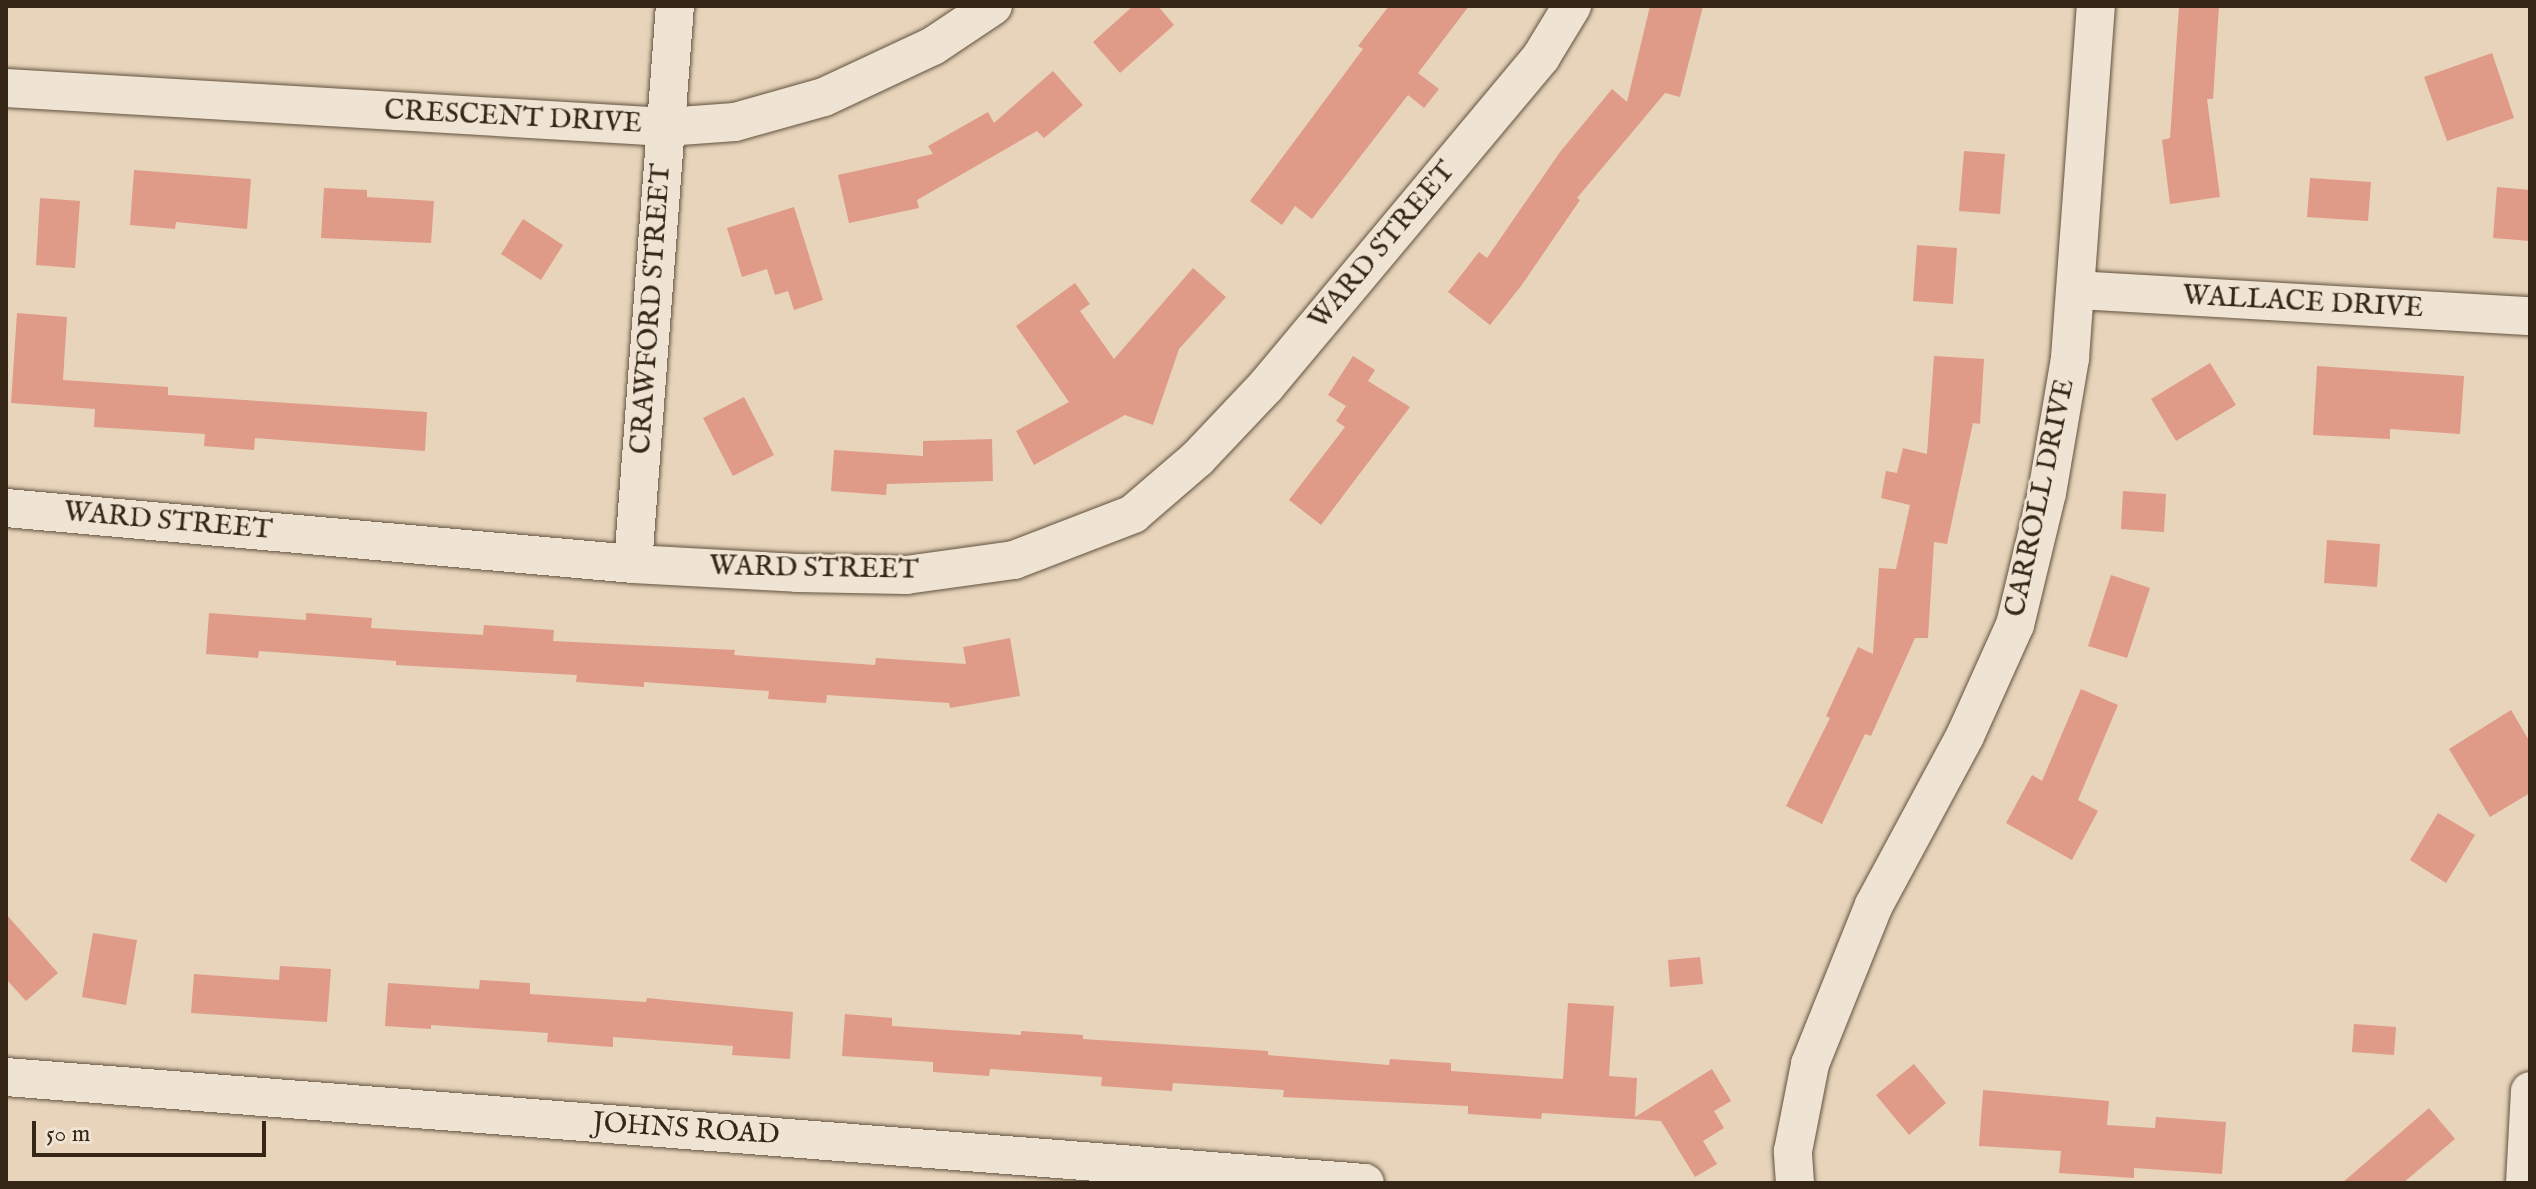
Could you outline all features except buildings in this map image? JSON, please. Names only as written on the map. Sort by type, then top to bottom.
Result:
[{"type":"street","name":"CRAWFORD STREET","points":[[633,564],[675,6]]},
{"type":"street","name":"CRESCENT DRIVE","points":[[6,88],[666,127],[735,122],[824,97],[933,46],[993,6]]},
{"type":"street","name":"WARD STREET","points":[[6,508],[633,564],[797,573],[906,575],[1014,560],[1133,514],[1198,458],[1266,386],[1541,57],[1572,6]]},
{"type":"street","name":"CARROLL DRIVE","points":[[1795,1183],[1793,1151],[1810,1064],[1874,905],[1965,736],[2015,625],[2047,493],[2070,358],[2096,6]]},
{"type":"street","name":"WALLACE DRIVE","points":[[2076,290],[2530,316]]},
{"type":"street","name":"JOHNS ROAD","points":[[6,1077],[1365,1183]]},
{"type":"street","points":[[2525,1183],[2530,1091]]}]
